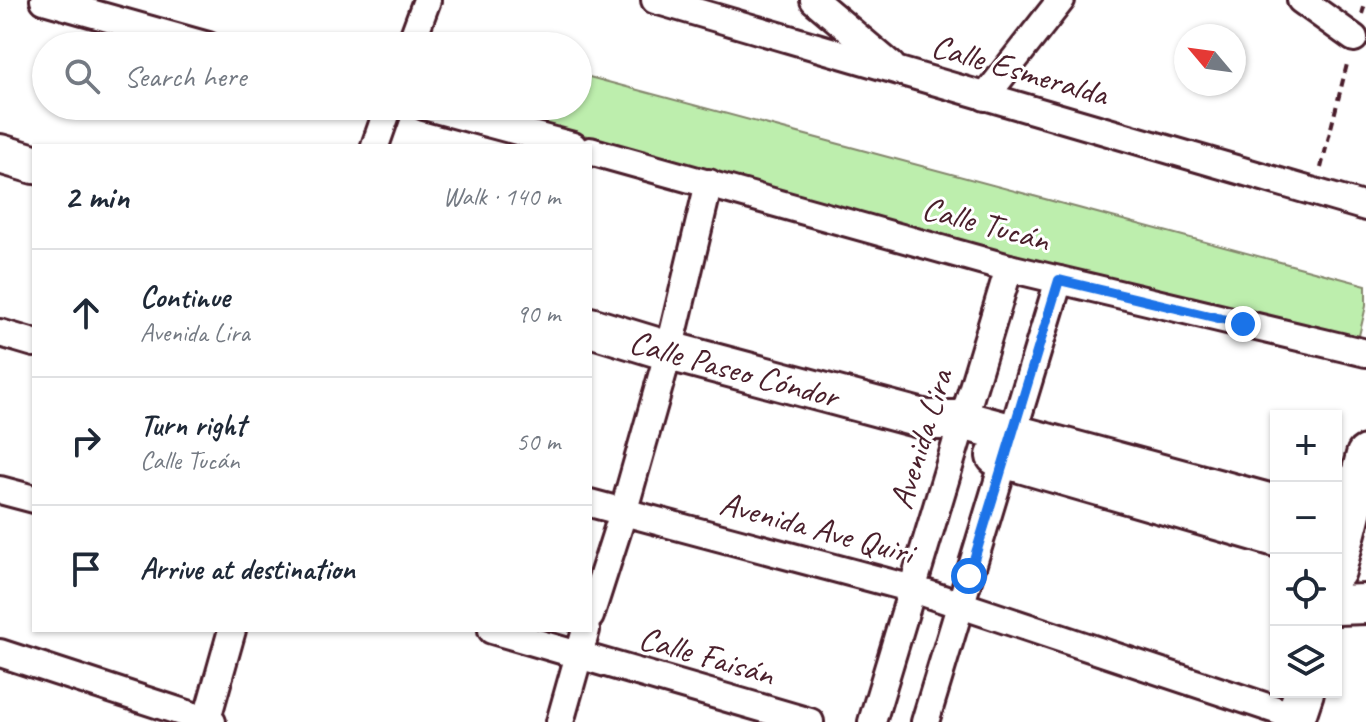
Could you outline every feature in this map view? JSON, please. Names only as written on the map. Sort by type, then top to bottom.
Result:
[{"type":"street","points":[[44,0],[158,32]]},
{"type":"street","points":[[415,32],[427,0]]},
{"type":"street","name":"Calle Esmeralda","points":[[655,0],[704,9],[898,71],[1366,207]]},
{"type":"street","points":[[814,0],[898,71]]},
{"type":"street","points":[[1301,0],[1354,38]]},
{"type":"street","points":[[985,97],[1048,5]]},
{"type":"street","points":[[376,144],[384,120]]},
{"type":"street","points":[[476,120],[566,144]]},
{"type":"street","name":"Calle Tucán","points":[[592,152],[1009,268],[1366,353]]},
{"type":"street","points":[[0,154],[32,163]]},
{"type":"street","points":[[592,610],[669,351],[709,183]]},
{"type":"street","name":"Avenida Lira","points":[[872,722],[913,589],[948,428],[1009,268]]},
{"type":"street","points":[[925,722],[1059,280]]},
{"type":"street","name":"Calle Paseo Cóndor","points":[[592,328],[1008,446],[1270,535]]},
{"type":"street","points":[[0,333],[32,342]]},
{"type":"street","name":"Calle Paseo Cóndor","points":[[1008,446],[1270,504]]},
{"type":"street","points":[[1342,536],[1366,455]]},
{"type":"street","points":[[0,490],[32,498]]},
{"type":"street","name":"Avenida Ave Quiri","points":[[592,504],[913,589],[1298,710]]},
{"type":"street","points":[[1342,605],[1366,604]]},
{"type":"street","points":[[0,653],[208,721],[231,632]]},
{"type":"street","name":"Calle Faisán","points":[[499,632],[810,722]]},
{"type":"street","points":[[560,722],[585,632]]},
{"type":"path","points":[[1315,193],[1366,1]]},
{"type":"green space","points":[[592,78],[1366,285],[1366,306],[1354,357],[532,120],[592,120]]},
{"type":"route","points":[[969,576],[1059,280],[1243,324]]}]
